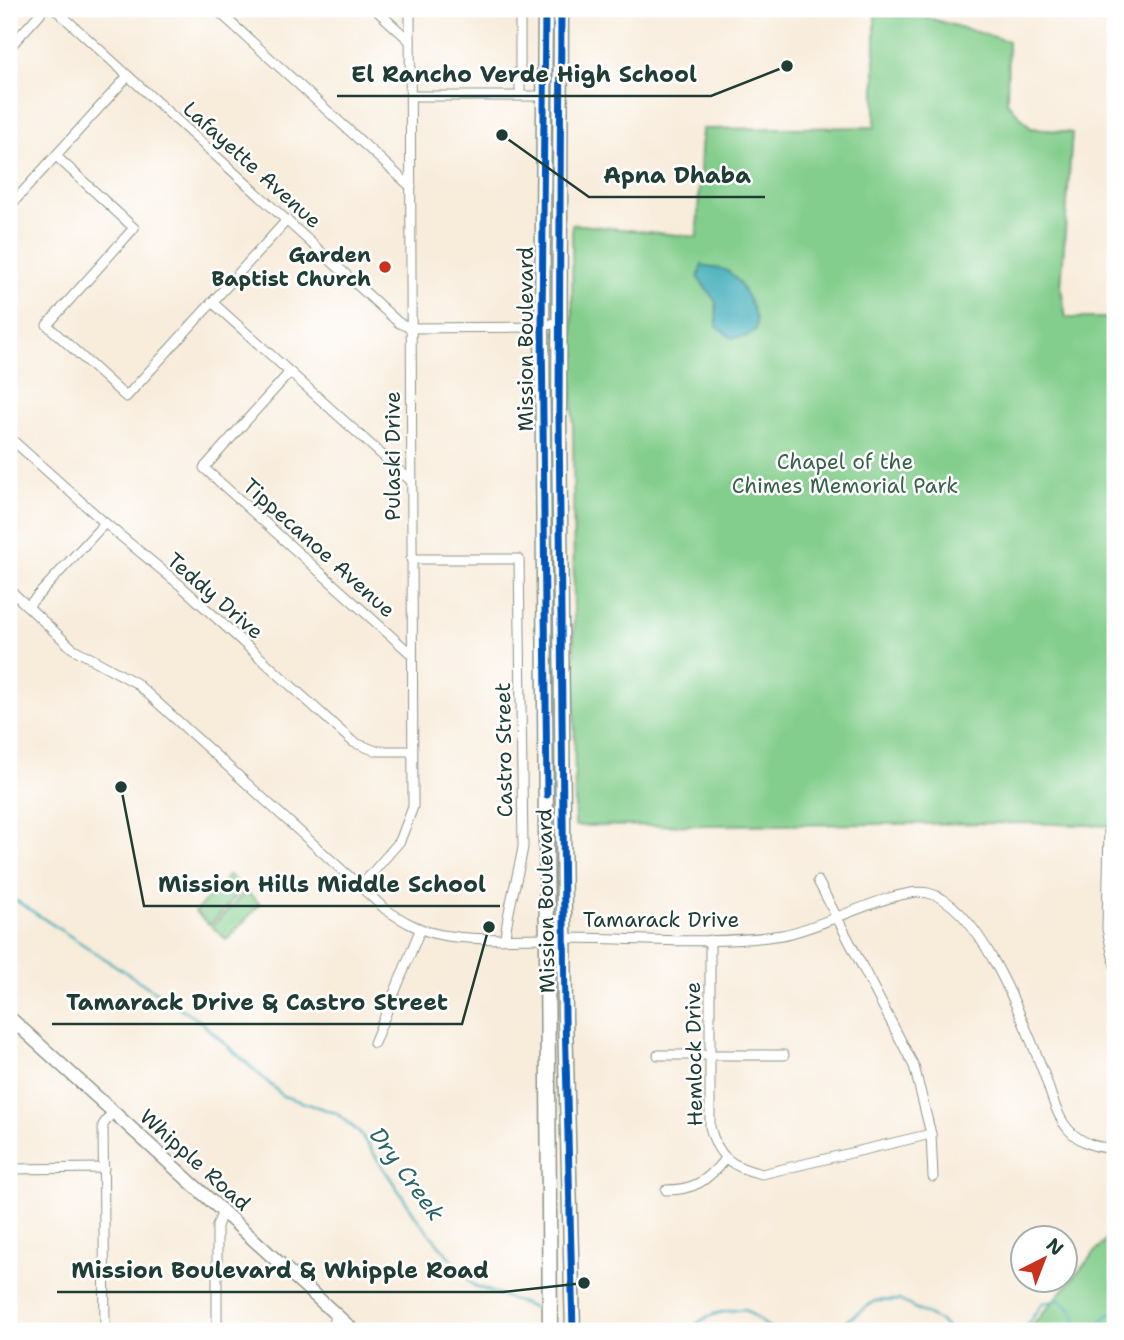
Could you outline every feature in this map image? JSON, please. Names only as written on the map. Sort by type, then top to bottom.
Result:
[{"type":"main road","name":"Mission Boulevard","points":[[545,9],[542,327],[550,1331]]},
{"type":"main road","name":"Mission Boulevard","points":[[561,9],[558,322],[564,937],[573,1331]]},
{"type":"main road","name":"Whipple Road","points":[[9,1017],[354,1331]]},
{"type":"street","points":[[9,48],[44,9]]},
{"type":"street","name":"Lafayette Avenue","points":[[55,9],[399,323],[411,328]]},
{"type":"street","points":[[216,9],[411,187]]},
{"type":"street","points":[[375,9],[410,41]]},
{"type":"street","name":"Pulaski Drive","points":[[360,887],[400,841],[413,807],[410,653],[410,9]]},
{"type":"street","points":[[520,9],[520,95]]},
{"type":"street","points":[[9,207],[128,76]]},
{"type":"street","points":[[411,96],[545,95],[562,103]]},
{"type":"street","points":[[56,156],[134,228],[47,325],[126,397],[287,220]]},
{"type":"street","points":[[212,302],[411,481]]},
{"type":"street","points":[[411,328],[542,327],[558,322]]},
{"type":"street","name":"Tippecanoe Avenue","points":[[290,372],[204,468],[410,653]]},
{"type":"street","name":"Teddy Drive","points":[[9,437],[105,523],[180,585],[353,743],[376,751],[412,751]]},
{"type":"street","points":[[27,606],[105,523]]},
{"type":"street","name":"Castro Street","points":[[411,559],[519,559],[523,847],[509,900],[505,937]]},
{"type":"street","name":"Tamarack Drive","points":[[9,589],[72,648],[136,682],[385,909],[420,929],[461,938],[710,940],[781,936],[836,920],[905,893],[926,892],[943,897],[960,910],[1019,1008],[1068,1130],[1097,1146],[1115,1146]]},
{"type":"street","points":[[1109,827],[1112,884],[1107,929],[1115,966]]},
{"type":"street","points":[[818,881],[914,1066],[931,1133],[933,1177]]},
{"type":"street","points":[[374,1043],[420,929]]},
{"type":"street","name":"Hemlock Drive","points":[[710,940],[710,1128],[714,1143],[724,1160]]},
{"type":"street","points":[[658,1055],[784,1055]]},
{"type":"street","points":[[105,1331],[103,1125],[113,1111]]},
{"type":"street","points":[[666,1190],[695,1186],[712,1175],[724,1160],[741,1169],[762,1174],[931,1133]]},
{"type":"street","points":[[9,1169],[104,1168]]},
{"type":"street","points":[[217,1331],[217,1226],[223,1211]]},
{"type":"street","points":[[329,1331],[337,1316]]},
{"type":"green space","name":"Chapel of the Chimes Memorial Park","points":[[875,9],[897,9],[1008,41],[1007,102],[1031,128],[1072,133],[1061,288],[1066,318],[1115,318],[1115,826],[1025,823],[575,826],[572,224],[697,237],[702,129],[875,127]]},
{"type":"green space","points":[[229,875],[243,888],[210,925],[195,912]]},
{"type":"green space","points":[[246,891],[260,904],[227,940],[212,927]]},
{"type":"green space","points":[[1115,1231],[1115,1331],[1028,1331],[1059,1294],[1078,1294],[1078,1272]]},
{"type":"water","points":[[702,264],[729,272],[744,290],[756,323],[756,329],[748,336],[732,338],[717,327],[716,302],[698,278]]},
{"type":"waterway","name":"Dry Creek","points":[[9,896],[200,1021],[283,1096],[336,1113],[360,1133],[419,1221],[473,1285],[534,1308]]},
{"type":"waterway","name":"Dry Creek","points":[[805,1331],[842,1324],[875,1301],[899,1300],[941,1322],[950,1331]]},
{"type":"waterway","name":"Dry Creek","points":[[1023,1331],[1043,1303],[1060,1300],[1072,1309],[1080,1331]]},
{"type":"waterway","name":"Dry Creek","points":[[690,1331],[708,1317],[745,1309],[773,1331]]},
{"type":"waterway","name":"Dry Creek","points":[[1092,1331],[1109,1314],[1115,1313]]},
{"type":"waterway","name":"Dry Creek","points":[[589,1326],[690,1331]]},
{"type":"cycle path","points":[[545,9],[542,327],[547,795]]},
{"type":"cycle path","points":[[561,9],[559,416],[565,1018],[573,1331]]},
{"type":"place","name":"El Rancho Verde High School","points":[[787,66]]},
{"type":"place","name":"Apna Dhaba","points":[[502,135]]},
{"type":"place","name":"Garden Baptist Church","points":[[385,267]]},
{"type":"place","name":"Mission Hills Middle School","points":[[121,787]]},
{"type":"place","name":"Tamarack Drive & Castro Street","points":[[489,927]]},
{"type":"place","name":"Mission Boulevard & Whipple Road","points":[[584,1283]]}]
